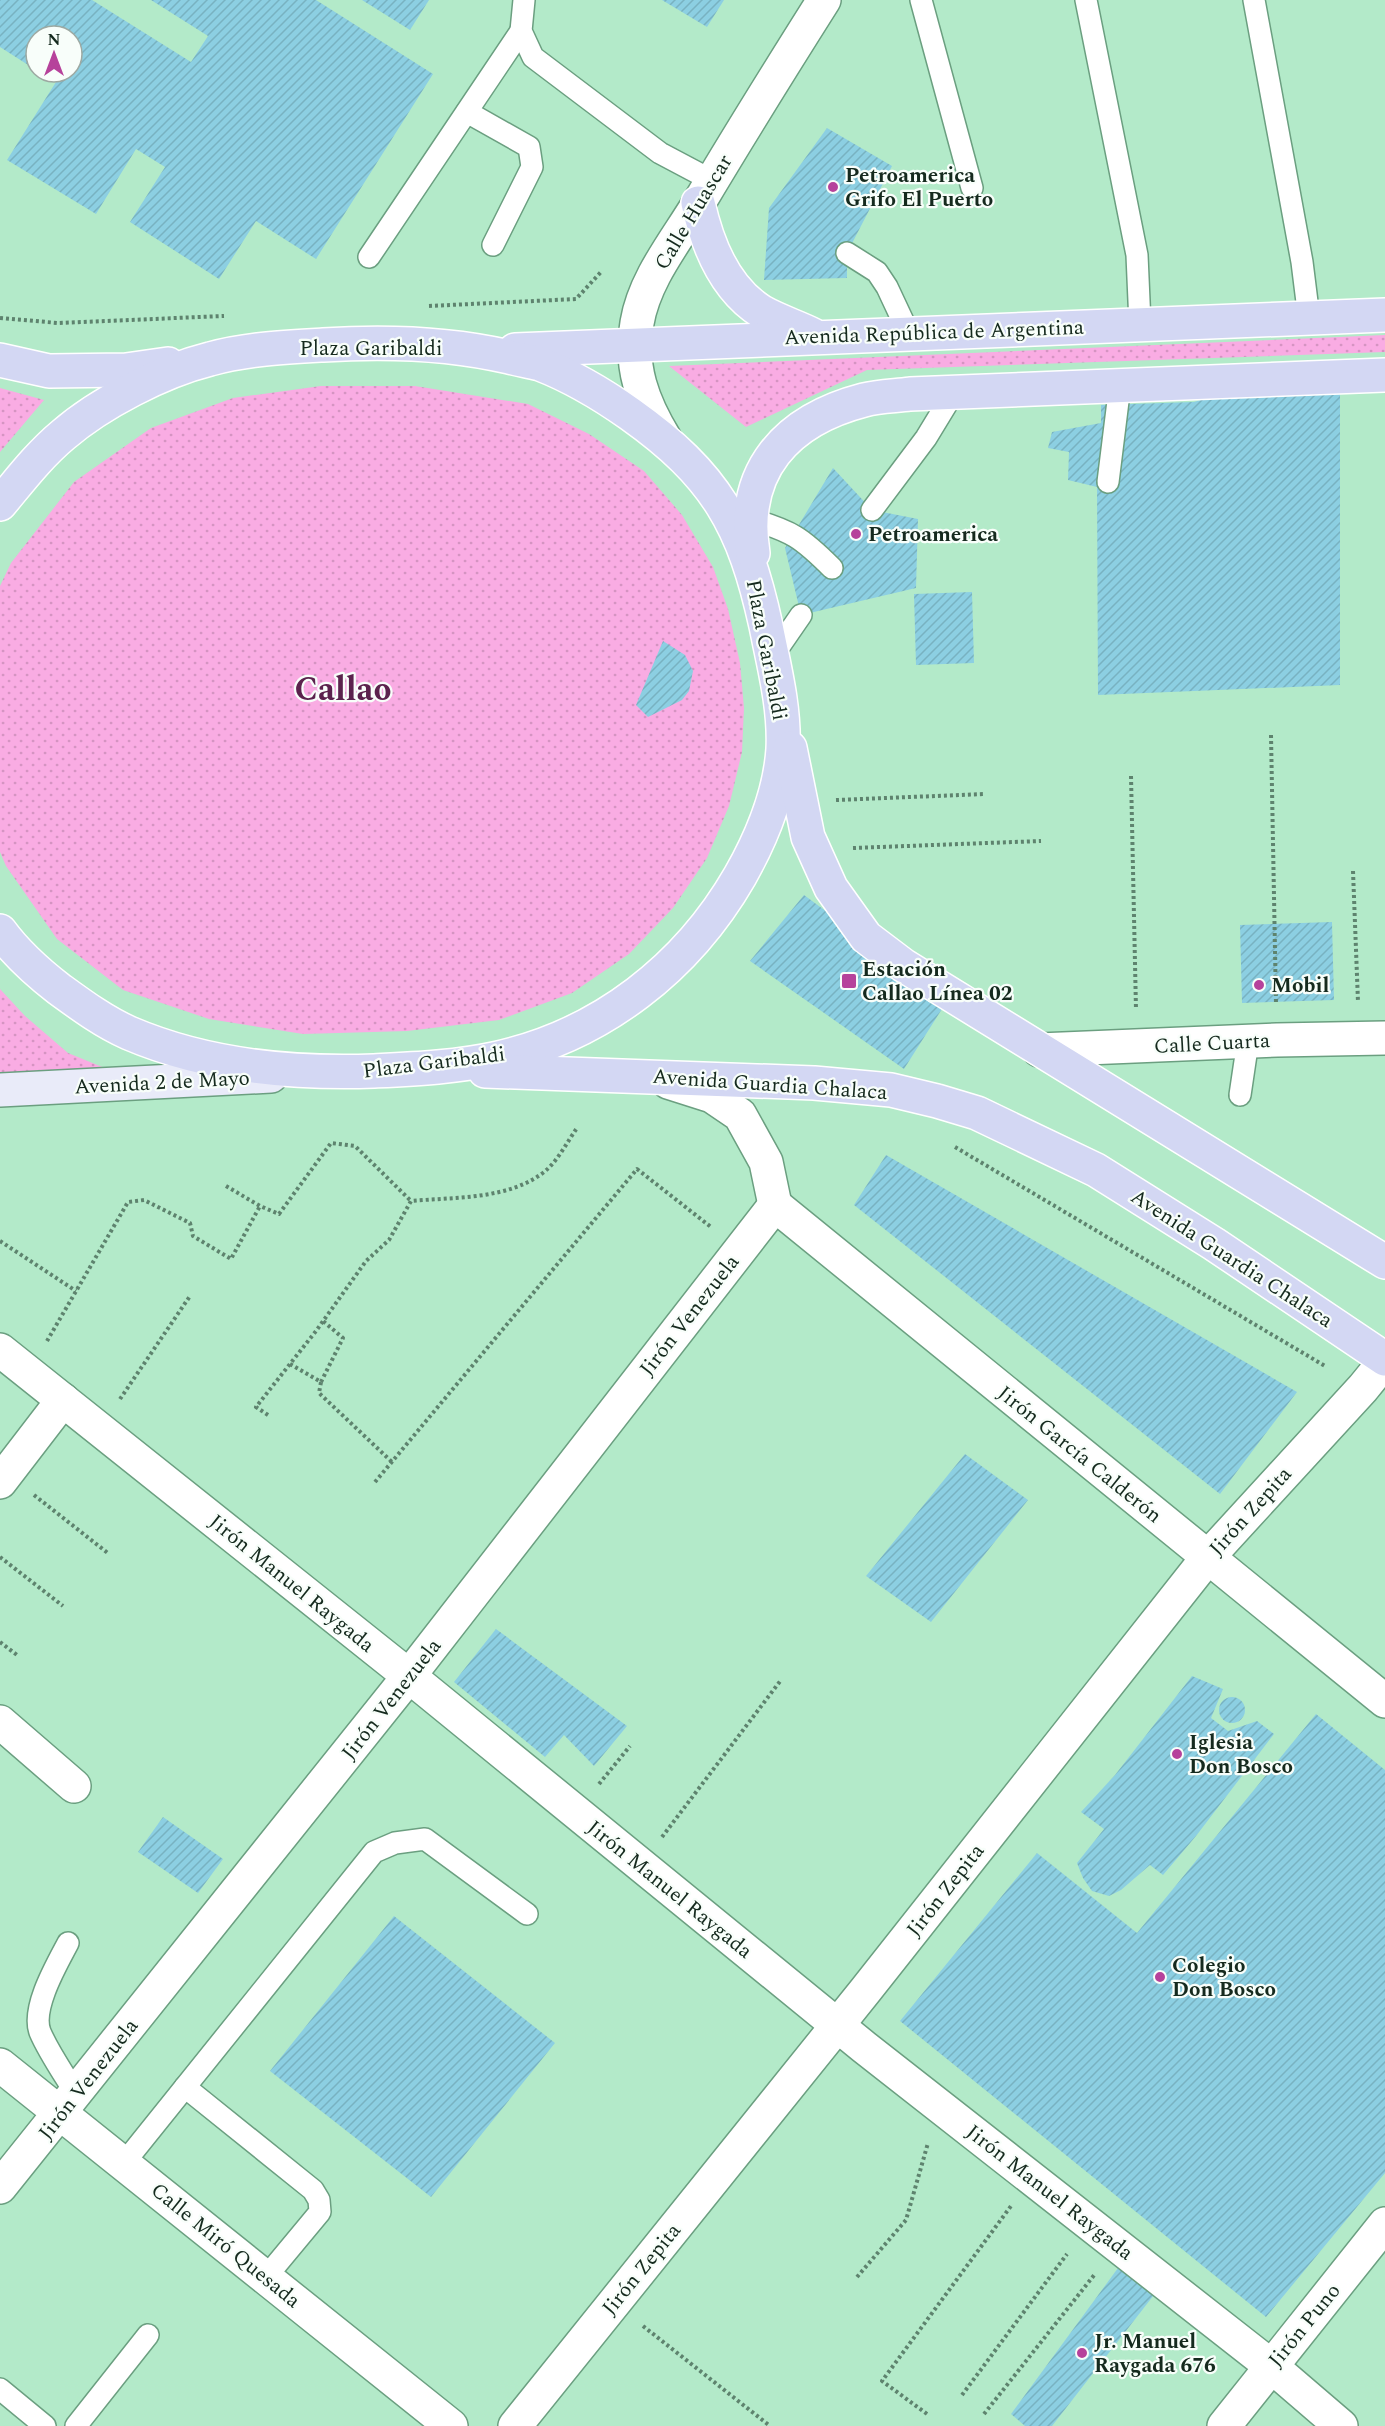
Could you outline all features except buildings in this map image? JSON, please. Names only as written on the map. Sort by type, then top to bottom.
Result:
[{"type":"main road","points":[[705,192],[705,235],[719,264],[737,290],[762,311],[817,337]]},
{"type":"main road","name":"Avenida República de Argentina","points":[[483,351],[1385,315]]},
{"type":"main road","name":"Plaza Garibaldi","points":[[0,504],[63,435],[110,402],[159,378],[208,359],[279,348],[343,344],[411,344],[483,351],[539,364],[605,397],[665,439],[700,473],[724,507],[746,550],[760,602],[781,705],[783,751],[772,806],[749,860],[726,900],[697,937],[664,973],[625,1004],[582,1029],[538,1047],[495,1059],[407,1069],[324,1073],[256,1068],[179,1050],[126,1032],[82,1006],[41,975],[0,931]]},
{"type":"main road","points":[[0,360],[50,371],[126,370],[208,359]]},
{"type":"main road","points":[[760,602],[750,519],[754,491],[768,459],[786,440],[805,425],[829,411],[866,399],[954,392],[1385,375]]},
{"type":"main road","points":[[781,705],[813,850],[831,888],[866,937],[903,965],[1385,1262]]},
{"type":"main road","name":"Avenida Guardia Chalaca","points":[[407,1069],[814,1083],[891,1090],[937,1101],[977,1113],[1096,1170],[1214,1244],[1385,1360]]},
{"type":"main road","name":"Avenida 2 de Mayo","points":[[0,1090],[324,1073]]},
{"type":"street","name":"Calle Huascar","points":[[665,439],[647,410],[637,378],[634,345],[637,322],[647,290],[824,0]]},
{"type":"street","name":"Calle Cuarta","points":[[1039,1050],[1263,1040],[1372,1038]]},
{"type":"street","points":[[647,1076],[712,1096],[740,1115],[766,1162],[775,1205]]},
{"type":"street","name":"Jirón Venezuela","points":[[0,2187],[409,1676],[775,1205]]},
{"type":"street","name":"Jirón García Calderón","points":[[775,1205],[1385,1701]]},
{"type":"street","name":"Jirón Manuel Raygada","points":[[0,1350],[409,1676],[939,2106],[1271,2366],[1341,2426]]},
{"type":"street","name":"Jirón Zepita","points":[[515,2426],[838,2025],[1208,1557],[1363,1388],[1385,1360]]},
{"type":"street","points":[[3,1478],[63,1400]]},
{"type":"street","points":[[0,1722],[74,1786]]},
{"type":"street","name":"Calle Miró Quesada","points":[[0,2065],[69,2103],[124,2163],[451,2426]]},
{"type":"street","name":"Jirón Puno","points":[[1224,2426],[1385,2224]]},
{"type":"lane","points":[[369,257],[521,31],[524,0]]},
{"type":"lane","points":[[921,0],[972,188]]},
{"type":"lane","points":[[1086,0],[1137,255],[1140,324]]},
{"type":"lane","points":[[1254,0],[1302,262],[1309,318]]},
{"type":"lane","points":[[521,31],[534,57],[660,153],[705,192]]},
{"type":"lane","points":[[466,112],[529,147],[532,153],[532,166],[493,245]]},
{"type":"lane","points":[[847,253],[877,272],[887,287],[909,334]]},
{"type":"lane","points":[[1108,482],[1120,385]]},
{"type":"lane","points":[[872,510],[926,438],[954,392]]},
{"type":"lane","points":[[750,519],[776,526],[806,541],[832,568]]},
{"type":"lane","points":[[772,657],[801,615]]},
{"type":"lane","points":[[1239,1095],[1263,1040]]},
{"type":"lane","points":[[124,2163],[374,1852],[395,1843],[425,1839],[527,1914]]},
{"type":"lane","points":[[68,1943],[44,1991],[39,2030],[69,2103]]},
{"type":"lane","points":[[185,2087],[313,2190],[319,2200],[320,2212],[266,2277]]},
{"type":"lane","points":[[76,2426],[148,2335]]},
{"type":"lane","points":[[0,2389],[45,2426]]},
{"type":"path","points":[[0,318],[58,324]]},
{"type":"path","points":[[1263,1040],[1271,735]]},
{"type":"path","points":[[1131,777],[1137,1046]]},
{"type":"path","points":[[801,801],[985,794]]},
{"type":"path","points":[[813,850],[1041,841]]},
{"type":"path","points":[[1353,871],[1372,1038]]},
{"type":"path","points":[[226,1186],[260,1206],[279,1214],[331,1143],[355,1146],[411,1201],[494,1193],[526,1182],[543,1172],[553,1163],[577,1128]]},
{"type":"path","points":[[950,1144],[1363,1388]]},
{"type":"path","points":[[375,1482],[637,1168],[740,1250]]},
{"type":"path","points":[[29,1373],[128,1202],[144,1200],[190,1223],[193,1236],[231,1259],[260,1206]]},
{"type":"path","points":[[268,1415],[256,1407],[366,1261],[389,1240],[411,1201]]},
{"type":"path","points":[[0,1241],[76,1290]]},
{"type":"path","points":[[99,1429],[190,1296]]},
{"type":"path","points":[[323,1321],[343,1338],[321,1382],[319,1394],[392,1462]]},
{"type":"path","points":[[290,1364],[321,1382]]},
{"type":"path","points":[[3,1478],[109,1554]]},
{"type":"path","points":[[0,1557],[63,1606]]},
{"type":"path","points":[[0,1642],[17,1654]]},
{"type":"path","points":[[640,1865],[781,1680]]},
{"type":"path","points":[[575,1812],[630,1746]]},
{"type":"path","points":[[857,2277],[906,2220],[939,2106]]},
{"type":"path","points":[[927,2414],[882,2381],[1032,2178]]},
{"type":"path","points":[[962,2395],[1089,2224]]},
{"type":"path","points":[[984,2414],[1118,2246]]},
{"type":"path","points":[[614,2303],[770,2426]]},
{"type":"shaded area","points":[[1385,335],[1385,352],[867,370],[746,427],[669,366]]},
{"type":"shaded area","points":[[321,386],[415,386],[528,404],[589,434],[644,471],[682,515],[713,567],[728,609],[740,663],[744,708],[742,752],[729,806],[707,858],[673,908],[629,954],[572,993],[499,1020],[407,1031],[303,1034],[209,1019],[123,990],[57,939],[6,866],[0,852],[0,586],[11,563],[74,482],[151,428],[233,398]]},
{"type":"shaded area","points":[[0,388],[44,400],[0,452]]},
{"type":"shaded area","points":[[0,989],[25,1016],[68,1053],[112,1071],[0,1073]]},
{"type":"place","name":"Petroamerica Grifo El Puerto","points":[[833,187]]},
{"type":"place","name":"Petroamerica","points":[[856,534]]},
{"type":"place","name":"Estación Callao Línea 02","points":[[849,981]]},
{"type":"place","name":"Mobil","points":[[1259,985]]},
{"type":"place","name":"Iglesia Don Bosco","points":[[1177,1754]]},
{"type":"place","name":"Colegio Don Bosco","points":[[1160,1977]]},
{"type":"place","name":"Jr. Manuel Raygada 676","points":[[1082,2353]]},
{"type":"district","name":"Callao","points":[[343,688]]}]
